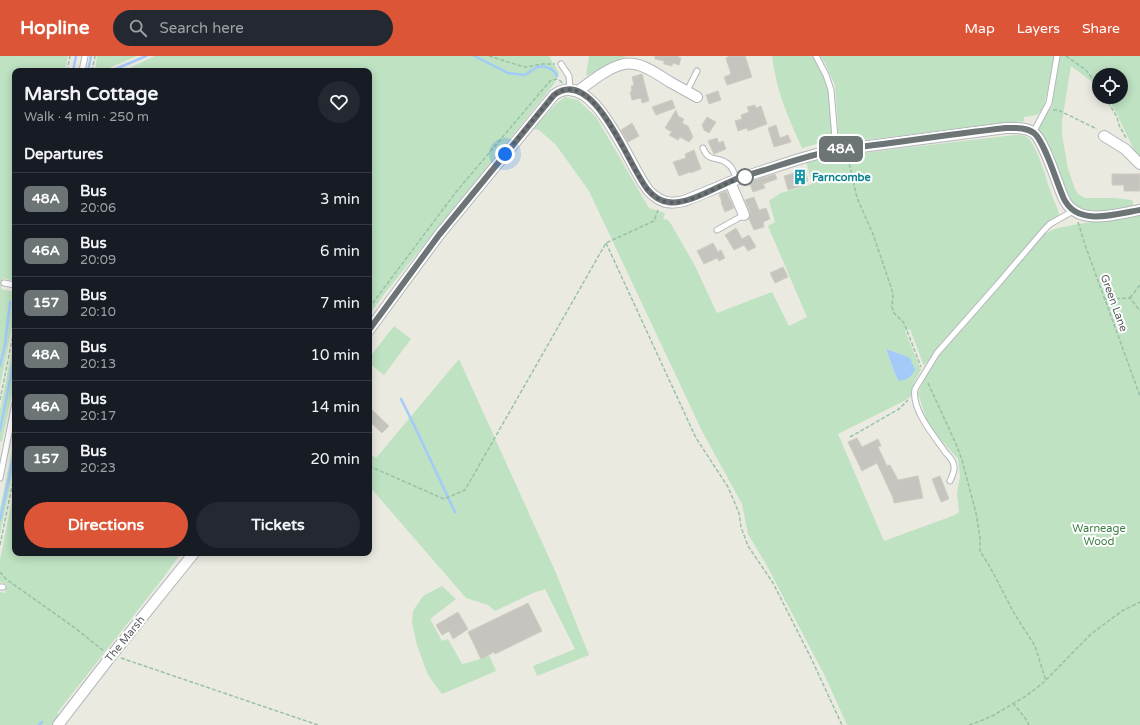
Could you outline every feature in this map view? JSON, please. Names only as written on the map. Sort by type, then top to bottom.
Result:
[{"type":"street","points":[[372,326],[439,235],[558,92],[571,90],[610,69],[624,64],[631,64],[644,67],[697,97]]},
{"type":"street","points":[[571,90],[589,98],[595,104],[616,134],[645,187],[653,195],[662,201],[669,203],[684,201],[733,181],[799,159],[836,150],[1006,128],[1021,128],[1033,133],[1041,142],[1066,205],[1076,213],[1089,216],[1099,216],[1140,210]]},
{"type":"street","points":[[1104,136],[1126,150],[1140,164]]},
{"type":"street","points":[[733,181],[744,215]]},
{"type":"street","name":"The Marsh","points":[[58,725],[192,556]]},
{"type":"lane","points":[[83,68],[85,56]]},
{"type":"lane","points":[[816,56],[826,74],[831,90],[836,150]]},
{"type":"lane","points":[[1033,133],[1050,98],[1057,56]]},
{"type":"lane","points":[[561,64],[569,76],[571,90]]},
{"type":"lane","points":[[687,91],[697,71]]},
{"type":"lane","points":[[703,148],[706,155],[709,157],[723,161],[729,165],[733,181]]},
{"type":"lane","points":[[950,481],[954,469],[953,461],[928,429],[914,395],[915,389],[937,353],[1044,230],[1050,224],[1076,213]]},
{"type":"lane","points":[[717,230],[744,215]]},
{"type":"lane","points":[[4,282],[12,284]]},
{"type":"lane","points":[[0,478],[3,450],[12,415]]},
{"type":"path","points":[[68,68],[70,56]]},
{"type":"path","points":[[93,68],[95,56]]},
{"type":"path","points":[[489,56],[522,66],[561,64]]},
{"type":"path","points":[[1066,56],[1086,70],[1092,78]]},
{"type":"path","points":[[372,304],[456,192],[550,80],[553,79],[560,81],[571,90]]},
{"type":"path","points":[[1109,104],[1117,117],[1126,140],[1126,150]]},
{"type":"path","points":[[1046,108],[1058,110],[1099,131],[1104,136]]},
{"type":"path","points":[[846,149],[857,198],[891,287],[894,313],[904,323],[918,362],[938,403],[962,460],[976,513],[980,538],[980,551],[1014,613],[1035,646],[1046,681]]},
{"type":"path","points":[[372,467],[444,499],[465,490],[606,243],[654,222],[662,201]]},
{"type":"path","name":"Green Lane","points":[[1076,213],[1084,242],[1140,396]]},
{"type":"path","points":[[606,243],[696,438],[728,487],[739,513],[741,527],[748,546],[772,583],[811,658],[842,725]]},
{"type":"path","points":[[1130,298],[1140,285]]},
{"type":"path","points":[[1104,299],[1130,298]]},
{"type":"path","points":[[1130,298],[1140,311]]},
{"type":"path","points":[[0,400],[12,340]]},
{"type":"path","points":[[850,437],[899,409],[914,395]]},
{"type":"path","points":[[0,546],[12,487]]},
{"type":"path","points":[[0,572],[6,579],[75,628],[102,650],[112,655],[318,725]]},
{"type":"path","points":[[969,725],[994,715],[1026,696],[1046,681],[1091,634],[1122,611],[1140,602]]},
{"type":"path","points":[[1013,703],[1029,725]]},
{"type":"green space","points":[[0,56],[68,56],[66,68],[12,68],[12,280],[3,278],[1,289],[12,291],[12,327],[0,386]]},
{"type":"green space","points":[[97,56],[137,56],[109,68],[95,68]]},
{"type":"green space","points":[[155,56],[549,56],[559,73],[554,84],[372,311],[372,68],[129,68]]},
{"type":"green space","points":[[589,56],[626,56],[586,76]]},
{"type":"green space","points":[[772,56],[812,56],[822,73],[828,91],[831,112],[832,140],[802,148],[787,114],[776,80]]},
{"type":"green space","points":[[820,56],[1054,56],[1043,109],[1037,115],[1024,117],[1024,121],[839,143],[835,85],[825,63]]},
{"type":"green space","points":[[1059,56],[1140,56],[1140,157],[1133,148],[1111,104],[1128,104],[1128,68],[1092,68],[1092,82],[1071,66],[1062,121],[1062,135],[1068,169],[1078,194],[1085,198],[1115,198],[1132,200],[1134,207],[1094,212],[1082,210],[1069,200],[1038,130],[1042,118],[1052,107]]},
{"type":"green space","name":"Warneage Wood","points":[[565,97],[578,100],[596,117],[649,208],[665,213],[663,219],[668,220],[671,224],[694,264],[717,313],[772,292],[789,326],[807,317],[768,226],[775,222],[769,201],[781,193],[812,184],[806,161],[884,150],[1015,135],[1024,136],[1033,144],[1058,209],[1059,216],[1045,225],[943,342],[924,366],[910,329],[905,331],[921,370],[913,386],[911,396],[904,401],[838,434],[884,541],[955,515],[959,512],[957,493],[960,477],[958,459],[928,425],[918,393],[928,372],[942,351],[1043,235],[1054,229],[1140,214],[1140,725],[847,725],[825,676],[767,566],[748,534],[742,504],[702,431],[589,191],[556,145],[539,130],[532,129],[557,103]],"holes":[[[888,349],[909,358],[913,366],[899,381],[887,353]]]},
{"type":"green space","points":[[394,326],[411,339],[384,375],[372,365],[372,354]]},
{"type":"green space","points":[[12,351],[12,393],[2,441],[0,442],[0,410]]},
{"type":"green space","points":[[459,359],[556,573],[589,655],[537,676],[533,666],[575,649],[545,589],[495,611],[488,605],[466,598],[372,489],[372,455],[376,458]]},
{"type":"green space","points":[[12,451],[12,476],[0,535],[0,509]]},
{"type":"green space","points":[[12,500],[12,556],[179,556],[57,713],[60,716],[53,725],[0,725],[0,592],[5,593],[7,584],[0,582],[0,560]]},
{"type":"green space","points":[[442,586],[456,599],[430,619],[442,641],[448,639],[462,664],[481,659],[489,655],[496,671],[442,694],[428,675],[417,645],[412,623],[413,611],[423,596]]},
{"type":"water","points":[[887,349],[910,358],[915,370],[912,375],[899,381],[895,374]]},
{"type":"building","points":[[655,56],[679,56],[678,57],[681,58],[679,65],[673,63],[672,66],[664,64],[664,61],[655,59]]},
{"type":"building","points":[[730,56],[745,56],[752,77],[727,85],[724,77],[731,74],[726,58]]},
{"type":"building","points":[[642,74],[649,101],[642,103],[641,98],[632,100],[630,92],[632,91],[631,86],[634,85],[632,77]]},
{"type":"building","points":[[718,91],[721,100],[709,104],[706,95]]},
{"type":"building","points":[[672,100],[675,108],[656,115],[652,107]]},
{"type":"building","points":[[755,105],[756,108],[761,106],[767,124],[748,131],[747,128],[738,131],[735,121],[742,119],[741,115],[749,112],[747,107]]},
{"type":"building","points":[[676,110],[678,116],[684,119],[682,123],[688,126],[693,137],[689,142],[680,137],[678,140],[669,135],[672,132],[665,128]]},
{"type":"building","points":[[707,117],[716,122],[709,133],[704,130],[702,125]]},
{"type":"building","points":[[632,123],[639,136],[628,142],[621,130]]},
{"type":"building","points":[[776,125],[780,138],[788,135],[791,142],[774,147],[768,128]]},
{"type":"building","points":[[717,138],[719,143],[723,141],[726,149],[714,154],[708,141]]},
{"type":"building","points":[[694,150],[701,169],[679,176],[673,162],[686,158],[685,154]]},
{"type":"building","name":"Farncombe","points":[[805,170],[808,181],[805,182],[806,185],[788,190],[784,176]]},
{"type":"building","points":[[775,174],[777,179],[763,184],[765,188],[753,192],[749,182]]},
{"type":"building","points":[[1112,174],[1140,174],[1140,191],[1124,191],[1124,185],[1112,185]]},
{"type":"building","points":[[726,191],[734,208],[725,212],[719,194]]},
{"type":"building","points":[[754,197],[759,210],[766,208],[770,219],[763,222],[764,227],[754,230],[749,219],[750,212],[745,200]]},
{"type":"building","points":[[736,228],[742,239],[749,235],[756,247],[748,251],[744,245],[734,250],[725,235]]},
{"type":"building","points":[[713,243],[718,252],[721,250],[725,258],[719,261],[717,258],[704,264],[697,251]]},
{"type":"building","points":[[783,267],[788,277],[775,283],[770,273]]},
{"type":"building","points":[[372,410],[389,426],[382,433],[372,424]]},
{"type":"building","points":[[857,438],[862,447],[878,439],[881,446],[878,447],[887,466],[890,465],[898,480],[918,476],[923,498],[894,503],[877,463],[862,471],[848,442]]},
{"type":"building","points":[[940,476],[949,499],[941,502],[932,479]]},
{"type":"building","points":[[528,603],[542,631],[495,654],[494,652],[481,659],[468,632]]},
{"type":"building","points":[[458,612],[468,629],[453,639],[449,631],[442,635],[436,625]]},
{"type":"waterway","points":[[74,68],[76,56]]},
{"type":"waterway","points":[[89,68],[91,56]]},
{"type":"waterway","points":[[118,68],[146,56]]},
{"type":"waterway","points":[[474,56],[508,73],[525,75],[537,67],[546,67],[552,70],[557,76]]},
{"type":"waterway","points":[[0,366],[5,344],[10,302]]},
{"type":"waterway","points":[[0,430],[12,370]]},
{"type":"waterway","points":[[401,399],[455,512]]},
{"type":"waterway","points":[[0,520],[12,463]]},
{"type":"waterway","points":[[39,725],[42,722]]},
{"type":"bus line","name":"48A","points":[[372,325],[439,235],[532,120],[554,95],[565,89],[578,91],[595,104],[616,134],[645,187],[662,201],[669,203],[684,201],[738,179],[824,152],[1006,128],[1021,128],[1033,133],[1041,142],[1066,205],[1073,211],[1084,216],[1099,216],[1140,210]]},
{"type":"place","name":"Farncombe","points":[[800,177]]},
{"type":"route","points":[[505,154],[554,95],[565,89],[570,89],[578,91],[595,104],[616,134],[645,187],[662,201],[669,203],[684,201],[751,174],[745,177]]}]
